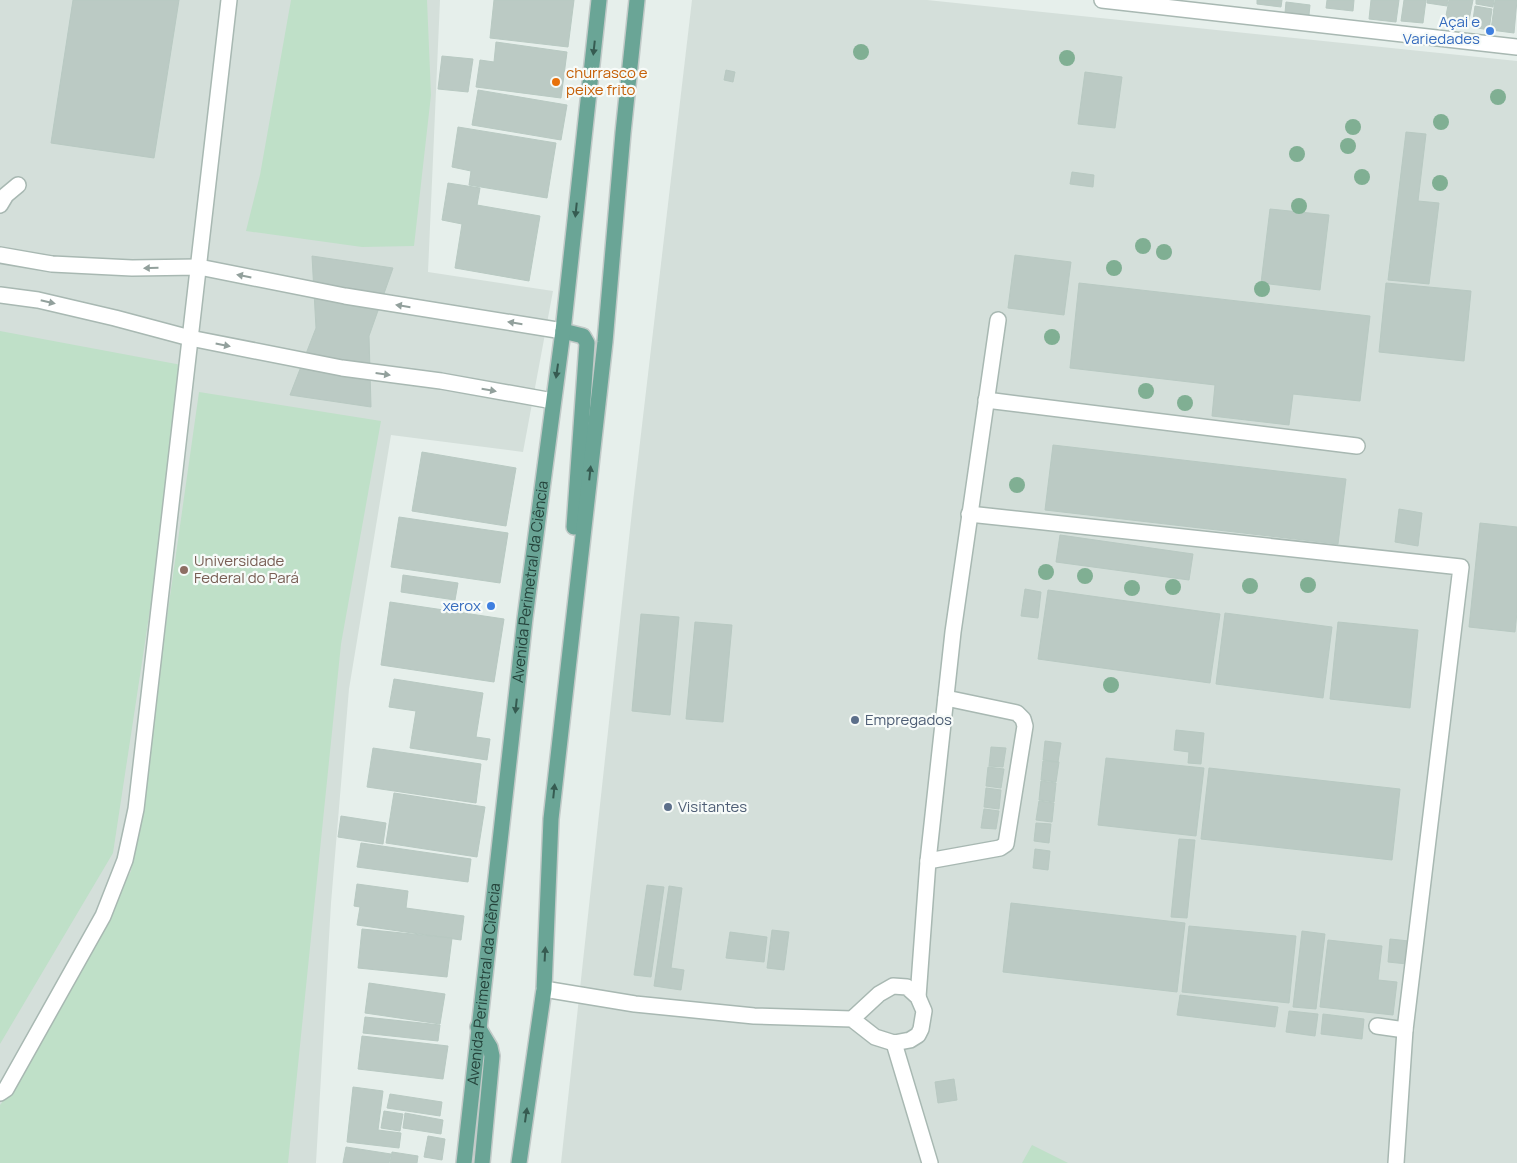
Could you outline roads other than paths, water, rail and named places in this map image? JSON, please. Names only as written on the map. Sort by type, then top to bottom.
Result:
[{"type":"main road","name":"Avenida Perimetral da Ciência","points":[[464,1163],[525,618],[563,331],[600,0]]},
{"type":"main road","points":[[519,1163],[544,989],[551,818],[605,342],[637,0]]},
{"type":"main road","points":[[563,331],[583,336],[588,343],[572,554],[574,616]]},
{"type":"main road","points":[[478,1027],[490,1047],[492,1056],[482,1163]]},
{"type":"street","points":[[0,1093],[6,1089],[103,916],[125,860],[136,808],[229,0]]},
{"type":"street","points":[[1102,0],[1517,47]]},
{"type":"street","points":[[0,205],[6,195],[18,185]]},
{"type":"street","points":[[0,255],[52,264],[132,268],[199,268],[345,296],[563,331]]},
{"type":"street","points":[[0,295],[58,304],[190,338],[342,368],[553,401]]},
{"type":"street","points":[[918,997],[928,861],[946,698],[969,514],[998,320]]},
{"type":"street","points":[[986,400],[1357,446]]},
{"type":"street","points":[[969,514],[1461,567],[1405,1030],[1396,1163]]},
{"type":"street","points":[[928,861],[1000,848],[1006,844],[1025,726],[1023,719],[1017,713],[946,698]]},
{"type":"street","points":[[544,989],[635,1004],[745,1015],[852,1019],[875,1037],[894,1043],[910,1040],[918,1035],[924,1011],[918,997],[907,987],[893,986],[879,994],[852,1019]]},
{"type":"street","points":[[1377,1026],[1405,1030]]},
{"type":"street","points":[[894,1043],[930,1163]]},
{"type":"place","name":"Açai e Variedades","points":[[1490,31]]},
{"type":"place","name":"churrasco e peixe frito","points":[[556,82]]},
{"type":"place","name":"Universidade Federal do Pará","points":[[184,570]]},
{"type":"place","name":"xerox","points":[[491,606]]},
{"type":"place","name":"Empregados","points":[[855,720]]},
{"type":"place","name":"Visitantes","points":[[668,807]]}]
